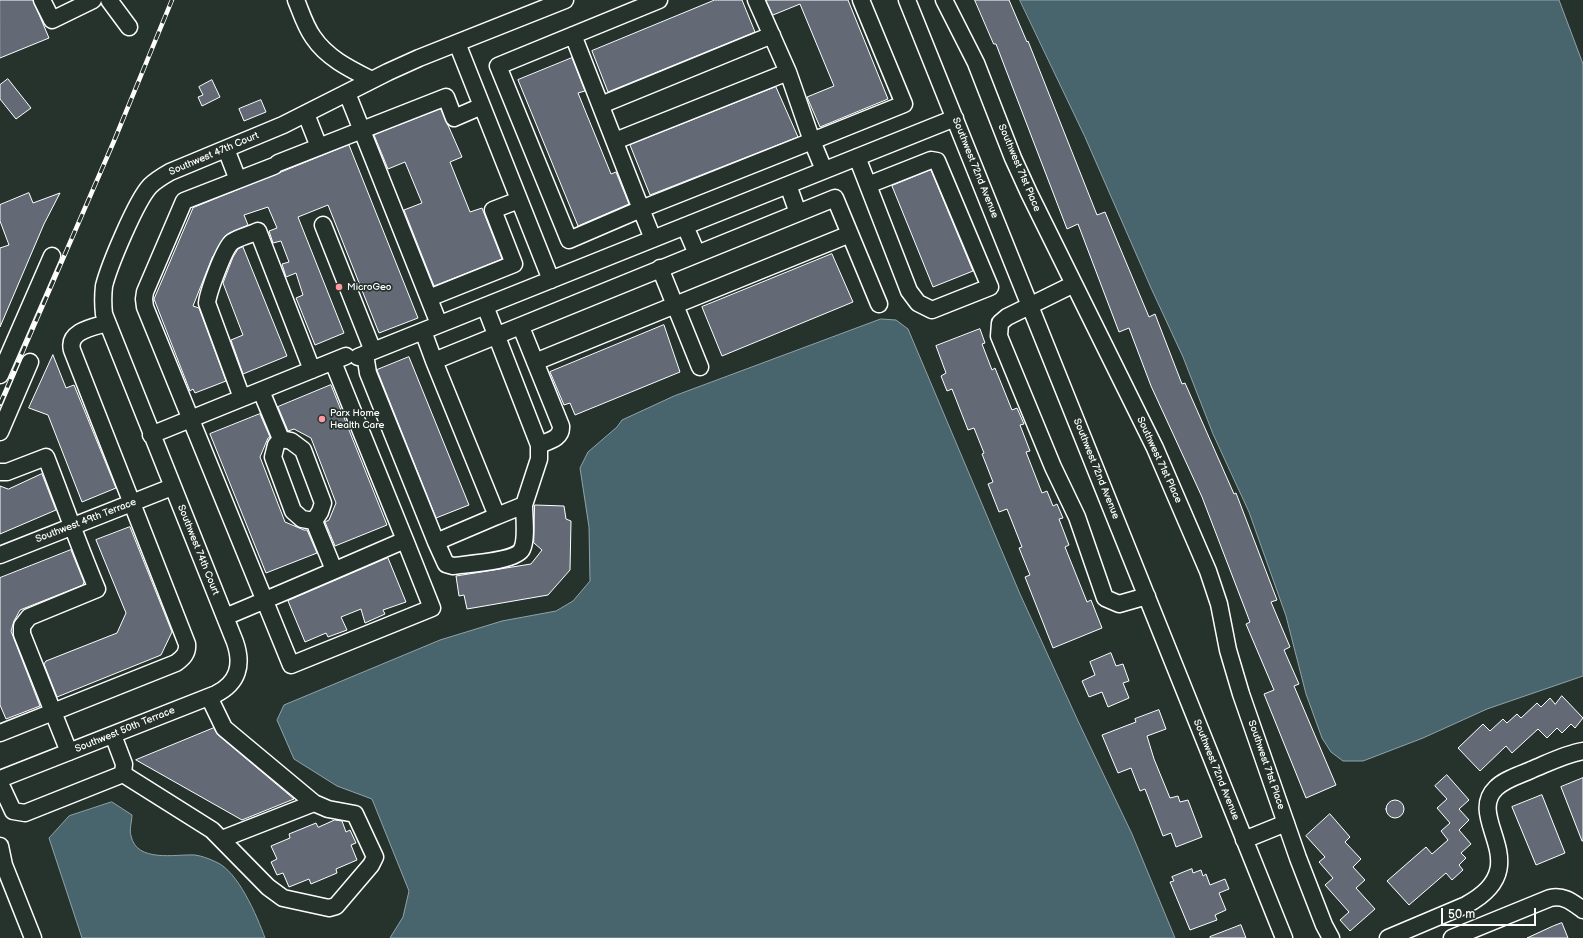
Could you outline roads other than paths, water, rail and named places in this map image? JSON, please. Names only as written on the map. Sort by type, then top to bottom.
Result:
[{"type":"street","points":[[42,0],[52,20],[93,0]]},
{"type":"street","points":[[109,0],[129,27]]},
{"type":"street","points":[[296,0],[312,36],[324,51],[344,66],[372,80]]},
{"type":"street","name":"Southwest 47th Court","points":[[151,435],[107,323],[103,308],[105,284],[135,210],[146,192],[156,180],[170,172],[306,114],[372,80],[457,43],[565,0]]},
{"type":"street","points":[[659,0],[498,66],[569,240],[641,209],[904,104],[861,0]]},
{"type":"street","points":[[756,0],[788,72],[812,141],[824,170]]},
{"type":"street","name":"Southwest 72nd Avenue","points":[[907,0],[1284,938]]},
{"type":"street","name":"Southwest 71st Place","points":[[944,0],[974,58],[1013,158],[1155,448],[1208,571],[1219,604],[1236,679],[1286,823],[1324,925],[1331,938]]},
{"type":"street","points":[[574,35],[653,239]]},
{"type":"street","points":[[601,105],[772,36]]},
{"type":"street","points":[[457,43],[551,280]]},
{"type":"street","points":[[614,141],[788,72]]},
{"type":"street","points":[[347,93],[439,324]]},
{"type":"street","points":[[323,225],[355,356],[405,540],[432,608],[291,665],[190,420],[147,312],[144,296],[184,201],[446,97],[454,118],[482,106]]},
{"type":"street","points":[[306,114],[320,147]]},
{"type":"street","points":[[151,435],[312,370],[423,331],[955,118]]},
{"type":"street","points":[[226,149],[238,180]]},
{"type":"street","points":[[857,157],[909,291],[918,303],[932,310],[990,287],[937,161],[931,160],[868,185]]},
{"type":"street","points":[[788,185],[798,213]]},
{"type":"street","points":[[434,361],[497,337],[660,268],[835,198],[879,304]]},
{"type":"street","points":[[429,298],[514,264],[493,210],[519,200]]},
{"type":"street","points":[[685,226],[697,254]]},
{"type":"street","points":[[242,398],[207,303],[210,287],[228,246],[234,241],[258,232],[312,370]]},
{"type":"street","points":[[535,362],[850,234]]},
{"type":"street","points":[[0,375],[52,256]]},
{"type":"street","points":[[660,268],[700,368]]},
{"type":"street","points":[[1074,284],[1007,317],[1000,323],[999,336],[1053,467],[1077,517],[1105,598],[1119,604],[1147,596]]},
{"type":"street","points":[[355,356],[368,373],[446,564],[454,566],[516,555],[520,552],[524,543],[524,505],[539,459],[539,445],[485,306]]},
{"type":"street","points":[[0,733],[176,663],[187,653],[187,644],[71,346],[75,336],[107,323]]},
{"type":"street","points":[[521,327],[561,431],[558,436],[539,445]]},
{"type":"street","points":[[423,331],[497,516]]},
{"type":"street","points":[[0,432],[30,362]]},
{"type":"street","points":[[261,391],[281,439]]},
{"type":"street","name":"Southwest 74th Court","points":[[151,435],[237,648],[239,667]]},
{"type":"street","points":[[281,439],[276,445],[273,457],[293,511],[302,519],[314,521]]},
{"type":"street","points":[[281,439],[291,441],[303,450],[323,503],[320,512],[314,521]]},
{"type":"street","points":[[0,472],[7,472],[46,457],[97,589],[29,617],[24,622],[21,630],[69,752]]},
{"type":"street","name":"Southwest 49th Terrace","points":[[0,555],[172,487]]},
{"type":"street","points":[[436,542],[524,505]]},
{"type":"street","points":[[314,521],[334,570]]},
{"type":"street","points":[[225,617],[405,540]]},
{"type":"street","name":"Southwest 50th Terrace","points":[[0,779],[220,692],[229,684],[239,667]]},
{"type":"street","points":[[123,774],[212,830],[268,887],[283,898],[329,908],[336,906],[371,865],[375,856],[355,814],[328,810],[314,803],[224,728],[209,697]]},
{"type":"street","points":[[113,735],[124,764],[123,774]]},
{"type":"street","points":[[1388,938],[1466,905],[1487,891],[1496,878],[1500,860],[1488,808],[1491,794],[1495,788],[1506,781],[1571,754],[1583,751]]},
{"type":"street","points":[[0,783],[13,812],[25,813],[123,774]]},
{"type":"street","points":[[222,839],[314,803]]},
{"type":"street","points":[[1244,840],[1286,823]]},
{"type":"street","points":[[0,846],[4,865],[33,938]]},
{"type":"street","points":[[1452,938],[1558,896],[1565,898],[1583,910]]},
{"type":"water","points":[[1020,0],[1559,0],[1583,64],[1583,676],[1487,709],[1423,738],[1363,761],[1343,761],[1331,752],[1322,738],[1306,694],[1286,616],[1249,512],[1213,434],[1183,357],[1085,137]]},
{"type":"water","points":[[881,319],[896,320],[908,329],[1020,594],[1132,834],[1175,938],[390,938],[403,917],[409,891],[372,799],[337,786],[294,759],[277,720],[284,705],[440,640],[502,621],[556,611],[573,601],[590,581],[589,527],[580,468],[588,452],[617,427],[622,420],[674,396]]},
{"type":"water","points":[[112,802],[132,815],[130,834],[135,845],[141,850],[149,854],[168,856],[198,855],[224,867],[232,875],[246,895],[265,938],[82,938],[49,838],[69,816]]},
{"type":"railway","points":[[0,404],[114,141],[172,0]]},
{"type":"place","name":"MicroGeo","points":[[339,287]]},
{"type":"place","name":"Parx Home Health Care","points":[[322,419]]}]
